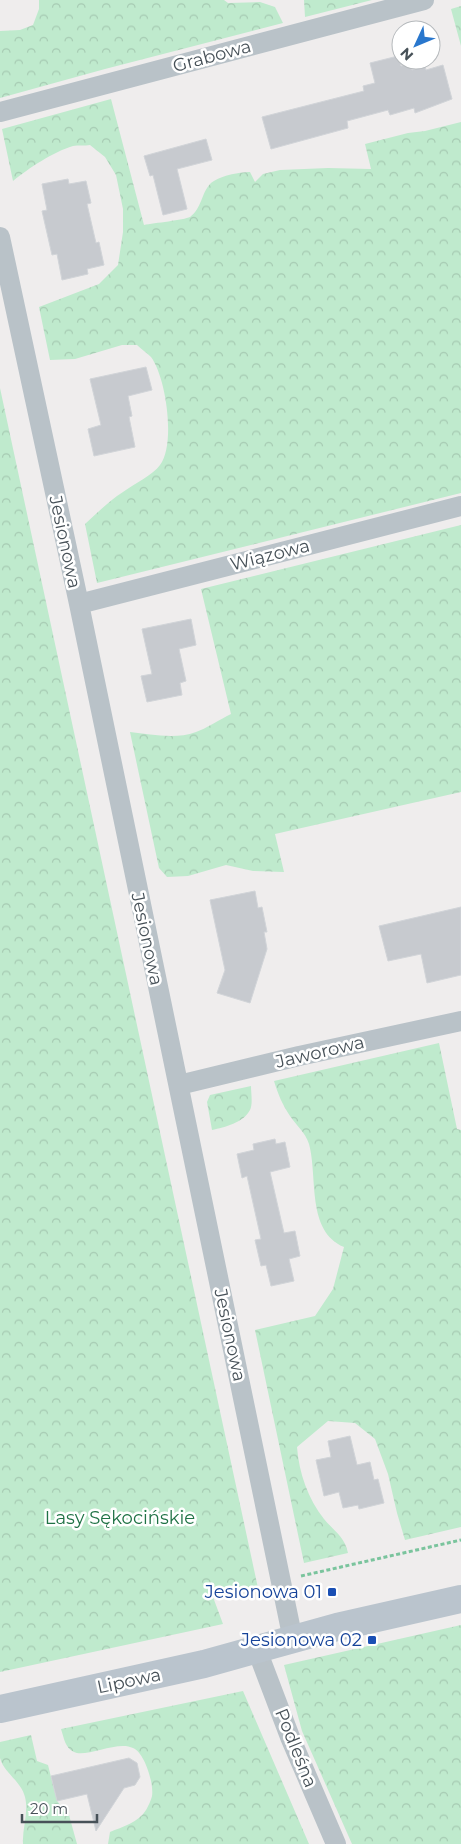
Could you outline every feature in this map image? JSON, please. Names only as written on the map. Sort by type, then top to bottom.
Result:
[{"type":"street","name":"Grabowa","points":[[0,112],[424,0]]},
{"type":"street","name":"Jesionowa","points":[[0,237],[179,1085],[293,1640]]},
{"type":"street","name":"Wiązowa","points":[[78,604],[461,506]]},
{"type":"street","name":"Jaworowa","points":[[179,1085],[299,1056],[461,1021]]},
{"type":"street","name":"Lipowa","points":[[0,1709],[204,1664],[337,1627],[461,1599]]},
{"type":"street","name":"Podleśna","points":[[257,1650],[290,1737],[336,1844]]},
{"type":"path","points":[[281,1580],[461,1540]]},
{"type":"green space","points":[[39,0],[224,0],[228,3],[260,2],[275,7],[283,23],[0,98],[0,31],[20,30],[33,25],[39,9]]},
{"type":"green space","points":[[304,0],[372,0],[305,17]]},
{"type":"green space","points":[[461,6],[461,46],[451,9]]},
{"type":"green space","points":[[111,99],[144,225],[190,217],[197,209],[210,184],[223,177],[250,172],[255,182],[263,174],[280,170],[371,169],[365,144],[461,122],[461,493],[97,583],[85,524],[113,499],[148,476],[160,465],[165,455],[167,442],[168,427],[165,394],[161,379],[151,357],[137,345],[122,345],[75,359],[50,360],[39,307],[99,284],[118,265],[123,232],[123,209],[116,175],[105,157],[90,145],[73,146],[49,156],[13,181],[2,129]]},
{"type":"green space","name":"Lasy Sękocińskie","points":[[0,388],[258,1588],[213,1597],[223,1624],[0,1672]]},
{"type":"green space","points":[[461,525],[461,792],[275,834],[284,872],[253,871],[226,865],[188,876],[167,877],[159,868],[130,732],[179,736],[204,729],[231,714],[201,589]]},
{"type":"green space","points":[[439,1043],[457,1129],[461,1130],[461,1527],[405,1540],[388,1474],[375,1439],[355,1423],[328,1421],[297,1447],[298,1457],[302,1476],[313,1503],[324,1519],[342,1538],[348,1553],[304,1563],[255,1330],[315,1316],[333,1289],[344,1247],[332,1239],[324,1229],[316,1202],[309,1144],[285,1107],[274,1081]]},
{"type":"green space","points":[[251,1086],[251,1105],[247,1114],[233,1124],[212,1130],[207,1102],[210,1095]]},
{"type":"green space","points":[[461,1625],[461,1844],[352,1844],[302,1731],[284,1665]]},
{"type":"green space","points":[[243,1691],[309,1844],[108,1844],[110,1832],[135,1821],[148,1807],[152,1791],[148,1769],[137,1751],[127,1746],[111,1747],[86,1753],[74,1752],[67,1745],[61,1729]]},
{"type":"green space","points":[[31,1735],[37,1761],[48,1765],[57,1801],[69,1815],[77,1844],[23,1844],[26,1809],[25,1797],[20,1786],[2,1763],[0,1758],[0,1742]]},
{"type":"building","points":[[391,58],[391,70],[441,70],[441,66],[443,65],[452,99],[415,113],[414,108],[390,115],[388,110],[347,121],[348,128],[271,149],[262,117],[364,91],[363,86],[375,83],[370,63]]},
{"type":"building","points":[[206,139],[212,160],[177,169],[187,209],[163,215],[153,175],[150,176],[144,156]]},
{"type":"building","points":[[68,179],[69,184],[86,181],[91,203],[87,204],[96,243],[99,242],[104,265],[87,269],[88,274],[62,280],[57,254],[52,255],[42,211],[47,210],[42,184]]},
{"type":"building","points":[[146,367],[152,390],[128,396],[132,416],[129,417],[135,447],[94,456],[88,429],[101,425],[90,379]]},
{"type":"building","points":[[191,619],[196,645],[179,649],[186,681],[180,683],[182,695],[147,702],[141,676],[152,674],[142,629]]},
{"type":"building","points":[[255,891],[258,908],[262,907],[267,932],[264,932],[267,949],[250,1003],[217,993],[225,970],[210,900]]},
{"type":"building","points":[[461,907],[461,975],[427,983],[421,954],[388,961],[379,926]]},
{"type":"building","points":[[275,1139],[276,1144],[285,1142],[290,1167],[270,1172],[284,1233],[295,1231],[300,1256],[289,1259],[294,1281],[271,1286],[266,1265],[261,1266],[255,1240],[261,1239],[247,1176],[242,1178],[237,1154],[254,1150],[253,1144]]},
{"type":"building","points":[[350,1436],[357,1465],[370,1462],[374,1480],[378,1479],[384,1503],[359,1509],[358,1505],[343,1508],[339,1492],[324,1496],[316,1460],[331,1457],[328,1441]]},
{"type":"building","points":[[129,1758],[137,1763],[140,1777],[135,1785],[124,1788],[96,1831],[87,1794],[57,1801],[51,1776]]},
{"type":"place","name":"Jesionowa 01","points":[[332,1592]]},
{"type":"place","name":"Jesionowa 02","points":[[372,1640]]}]
